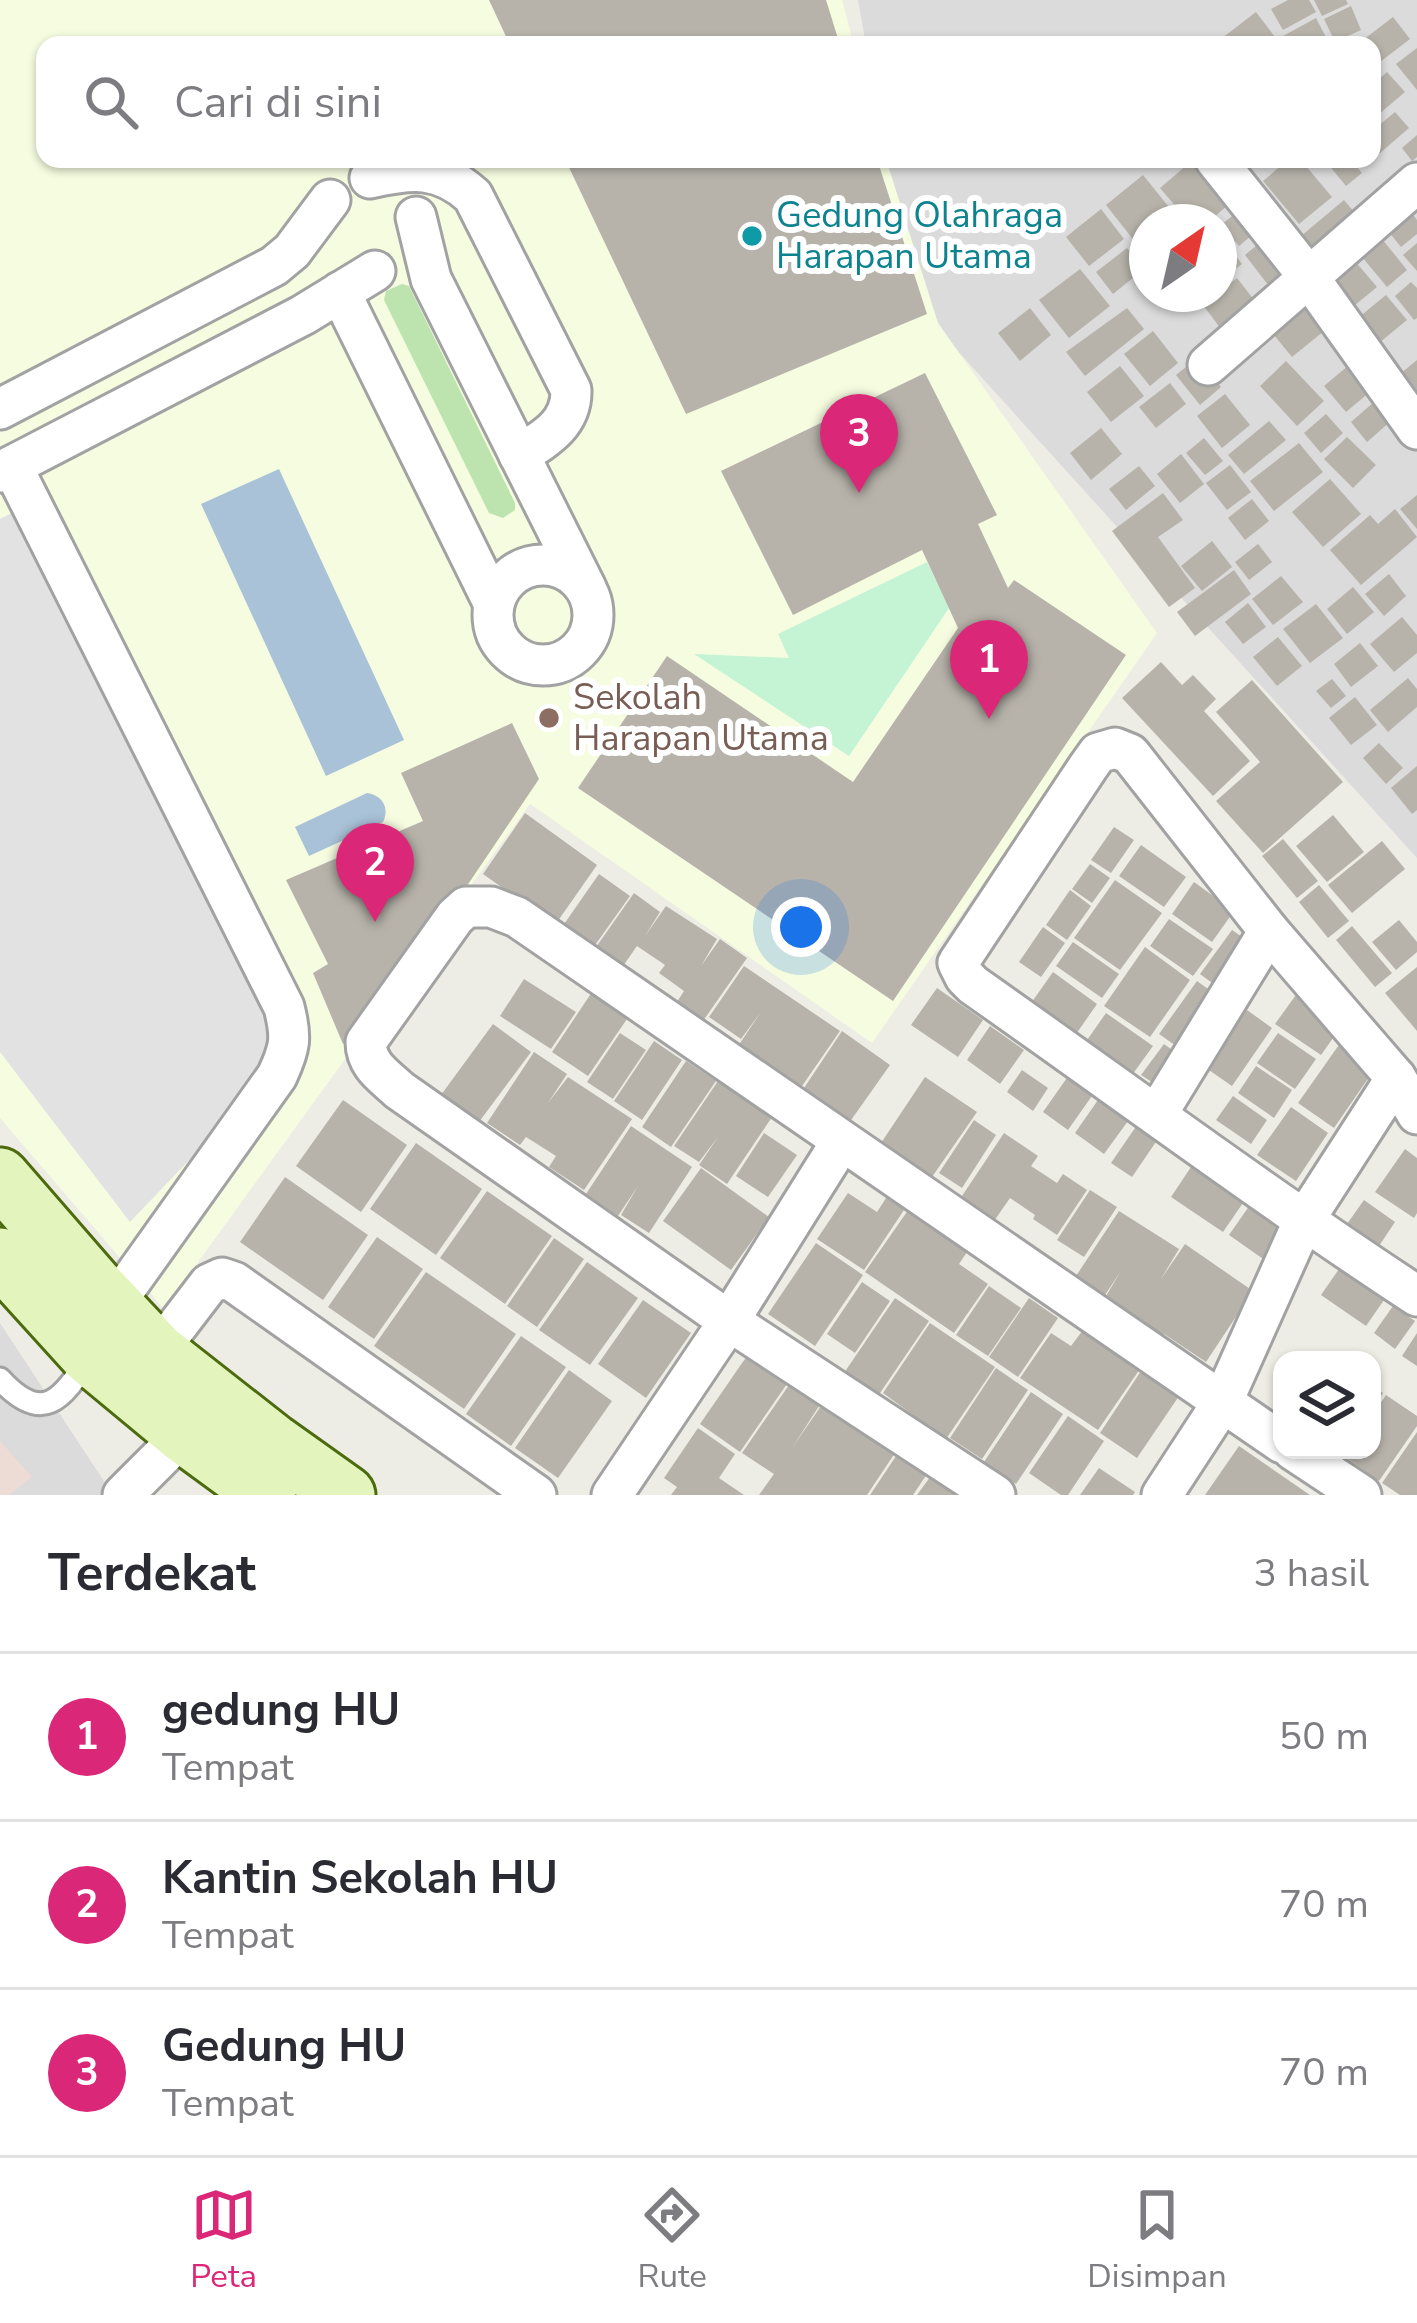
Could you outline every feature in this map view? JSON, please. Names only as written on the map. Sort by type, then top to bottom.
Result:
[{"type":"main road","points":[[0,1177],[102,1331],[184,1434],[250,1491]]},
{"type":"main road","points":[[0,1257],[102,1331],[157,1352],[346,1495]]},
{"type":"street","points":[[1222,168],[1308,276],[1417,428]]},
{"type":"street","points":[[0,409],[274,266],[352,182],[419,170],[446,177],[472,196],[572,390],[572,400],[553,434],[519,455]]},
{"type":"street","points":[[416,217],[411,248],[389,268],[360,271],[346,265],[327,243],[325,214],[352,182],[386,182],[410,202],[416,217],[427,270],[586,588],[592,603],[590,636],[568,660],[535,666],[505,650],[492,619],[501,586],[513,574],[544,564],[560,568],[586,588]]},
{"type":"street","points":[[1208,365],[1417,183]]},
{"type":"street","points":[[102,1331],[277,1076],[289,1050],[290,1030],[284,1007],[6,469],[303,315],[375,271]]},
{"type":"street","points":[[340,292],[494,602]]},
{"type":"street","points":[[1417,1114],[1396,1078],[1270,932],[1130,754],[1114,748],[1098,753],[958,963],[973,985],[1303,1222],[1417,1297]]},
{"type":"street","points":[[995,1495],[729,1321],[399,1090],[366,1057],[366,1042],[378,1022],[455,917],[466,907],[491,907],[517,917],[1273,1436]]},
{"type":"street","points":[[1157,1114],[1270,932]]},
{"type":"street","points":[[1162,1495],[1222,1402],[1303,1222],[1396,1078]]},
{"type":"street","points":[[612,1495],[841,1142]]},
{"type":"street","points":[[157,1352],[209,1284],[222,1278],[234,1282],[536,1495]]},
{"type":"street","points":[[127,1494],[184,1434]]},
{"type":"street","points":[[1307,1459],[1361,1495]]},
{"type":"lane","points":[[0,1378],[27,1400],[43,1404],[58,1400],[102,1331]]},
{"type":"shaded area","name":"Sekolah Harapan Utama","points":[[0,0],[842,0],[852,36],[36,36],[36,168],[889,168],[938,323],[1157,633],[872,1043],[530,804],[164,1309],[0,1118]]},
{"type":"shaded area","points":[[858,0],[1417,0],[1417,858],[935,326],[889,168],[1381,168],[1381,36],[864,36]]},
{"type":"shaded area","points":[[31,503],[308,1036],[130,1222],[0,1052],[0,519]]},
{"type":"shaded area","points":[[927,562],[949,608],[849,756],[694,654],[789,658],[778,634]]},
{"type":"shaded area","points":[[0,1323],[113,1495],[0,1495]]},
{"type":"shaded area","points":[[0,1441],[32,1477],[9,1495],[0,1495]]},
{"type":"green space","points":[[409,286],[515,503],[515,510],[503,518],[489,513],[384,300],[386,291]]},
{"type":"water","points":[[279,469],[404,740],[326,776],[201,504]]},
{"type":"water","points":[[367,793],[383,803],[383,822],[309,856],[295,827]]},
{"type":"building","points":[[489,0],[826,0],[837,36],[506,36]]},
{"type":"building","points":[[1288,0],[1309,0],[1316,12],[1283,30],[1271,9]]},
{"type":"building","points":[[1314,0],[1346,0],[1348,4],[1322,16]]},
{"type":"building","points":[[1351,6],[1361,30],[1332,36],[1324,19]]},
{"type":"building","points":[[1256,12],[1274,36],[1225,36]]},
{"type":"building","points":[[1393,17],[1410,39],[1381,61],[1381,36],[1368,36]]},
{"type":"building","points":[[1316,18],[1325,36],[1283,36]]},
{"type":"building","points":[[1417,48],[1417,90],[1396,64]]},
{"type":"building","points":[[1387,72],[1405,92],[1381,112],[1381,77]]},
{"type":"building","points":[[1395,112],[1409,128],[1381,152],[1381,124]]},
{"type":"building","points":[[1417,135],[1417,157],[1412,161],[1402,148]]},
{"type":"building","name":"Gedung Olahraga Harapan Utama","points":[[569,168],[880,168],[927,314],[686,414]]},
{"type":"building","points":[[1183,168],[1216,168],[1239,196],[1229,204],[1174,204],[1160,188]]},
{"type":"building","points":[[1278,168],[1308,168],[1332,197],[1299,224],[1263,181]]},
{"type":"building","points":[[1331,168],[1358,168],[1362,173],[1346,186]]},
{"type":"building","points":[[1143,175],[1166,204],[1129,204],[1129,234],[1106,205]]},
{"type":"building","points":[[1344,200],[1360,219],[1317,255],[1301,236]]},
{"type":"building","points":[[1247,204],[1264,225],[1239,246],[1237,244],[1237,212]]},
{"type":"building","points":[[1408,208],[1417,220],[1417,234],[1401,247],[1385,227]]},
{"type":"building","points":[[1101,209],[1124,239],[1089,266],[1066,237]]},
{"type":"building","points":[[1378,234],[1407,270],[1387,287],[1357,251]]},
{"type":"building","points":[[1268,236],[1299,276],[1275,294],[1245,255]]},
{"type":"building","points":[[1417,243],[1417,271],[1403,255]]},
{"type":"building","points":[[1129,250],[1129,281],[1113,294],[1096,272]]},
{"type":"building","points":[[1349,254],[1377,287],[1349,310],[1320,277]]},
{"type":"building","points":[[1080,269],[1110,306],[1069,338],[1039,300]]},
{"type":"building","points":[[1237,278],[1258,305],[1224,333],[1208,312],[1237,312]]},
{"type":"building","points":[[1411,282],[1417,288],[1414,320],[1395,296]]},
{"type":"building","points":[[1386,295],[1407,320],[1379,343],[1358,318]]},
{"type":"building","points":[[1305,299],[1329,327],[1292,357],[1269,329]]},
{"type":"building","points":[[1030,308],[1051,335],[1020,361],[998,333]]},
{"type":"building","points":[[1127,308],[1144,329],[1085,376],[1066,352]]},
{"type":"building","points":[[1153,331],[1178,363],[1150,386],[1124,354]]},
{"type":"building","points":[[1197,358],[1221,387],[1200,405],[1176,375]]},
{"type":"building","points":[[1355,360],[1377,386],[1346,412],[1324,386]]},
{"type":"building","points":[[1417,360],[1417,405],[1395,378]]},
{"type":"building","points":[[1286,361],[1324,401],[1297,426],[1260,386]]},
{"type":"building","points":[[1120,366],[1144,396],[1111,422],[1087,392]]},
{"type":"building","points":[[925,373],[997,515],[978,524],[1008,588],[1014,580],[1126,655],[893,1001],[578,788],[667,656],[853,782],[958,628],[922,550],[793,615],[721,471]]},
{"type":"building","points":[[1170,383],[1186,404],[1156,428],[1139,407]]},
{"type":"building","points":[[1225,394],[1250,425],[1222,448],[1197,416]]},
{"type":"building","points":[[1374,402],[1391,421],[1367,442],[1351,422]]},
{"type":"building","points":[[1326,414],[1343,433],[1321,453],[1304,433]]},
{"type":"building","points":[[1269,421],[1286,440],[1244,474],[1228,455]]},
{"type":"building","points":[[1101,428],[1122,454],[1091,480],[1070,453]]},
{"type":"building","points":[[1347,437],[1376,465],[1353,488],[1324,459]]},
{"type":"building","points":[[1204,438],[1223,461],[1205,475],[1186,453]]},
{"type":"building","points":[[1299,443],[1323,472],[1274,511],[1250,481]]},
{"type":"building","points":[[1181,454],[1204,484],[1180,503],[1157,474]]},
{"type":"building","points":[[1230,465],[1251,492],[1227,510],[1206,483]]},
{"type":"building","points":[[1139,466],[1155,486],[1126,510],[1109,489]]},
{"type":"building","points":[[1330,479],[1361,514],[1323,547],[1292,512]]},
{"type":"building","points":[[1163,493],[1183,520],[1158,537],[1195,588],[1169,607],[1112,531]]},
{"type":"building","points":[[1417,495],[1417,529],[1400,509]]},
{"type":"building","points":[[1252,499],[1269,521],[1245,540],[1228,518]]},
{"type":"building","points":[[1395,509],[1417,537],[1361,585],[1330,550],[1370,515],[1378,524]]},
{"type":"building","points":[[1212,541],[1232,567],[1202,591],[1181,566]]},
{"type":"building","points":[[1258,544],[1272,562],[1249,580],[1235,562]]},
{"type":"building","points":[[1234,570],[1251,594],[1195,636],[1177,612]]},
{"type":"building","points":[[1389,574],[1406,596],[1384,616],[1365,594]]},
{"type":"building","points":[[1281,576],[1303,602],[1273,625],[1252,599]]},
{"type":"building","points":[[1353,587],[1374,612],[1347,634],[1327,609]]},
{"type":"building","points":[[1248,603],[1266,627],[1243,644],[1225,622]]},
{"type":"building","points":[[1316,604],[1343,638],[1310,663],[1283,629]]},
{"type":"building","points":[[1402,617],[1417,635],[1417,653],[1394,672],[1370,644]]},
{"type":"building","points":[[1278,637],[1302,666],[1277,686],[1253,657]]},
{"type":"building","points":[[1360,643],[1378,666],[1351,687],[1334,664]]},
{"type":"building","points":[[1161,662],[1182,685],[1193,675],[1216,699],[1204,711],[1250,761],[1213,796],[1122,698]]},
{"type":"building","points":[[1408,678],[1417,689],[1417,707],[1388,732],[1370,710]]},
{"type":"building","points":[[1332,679],[1346,696],[1331,708],[1316,691]]},
{"type":"building","points":[[1252,680],[1343,782],[1263,853],[1216,801],[1260,762],[1216,712]]},
{"type":"building","points":[[1355,697],[1377,725],[1351,745],[1329,718]]},
{"type":"building","points":[[512,723],[539,779],[359,1046],[353,1037],[343,1044],[313,973],[328,964],[286,880],[423,821],[401,773]]},
{"type":"building","points":[[1379,743],[1403,768],[1386,784],[1363,758]]},
{"type":"building","points":[[1417,766],[1417,810],[1412,814],[1391,788]]},
{"type":"building","points":[[525,813],[597,865],[555,925],[483,874]]},
{"type":"building","points":[[1333,815],[1364,852],[1327,882],[1296,846]]},
{"type":"building","points":[[1114,827],[1134,840],[1111,873],[1091,860]]},
{"type":"building","points":[[1283,839],[1318,881],[1297,898],[1262,856]]},
{"type":"building","points":[[1382,841],[1405,869],[1352,913],[1328,885]]},
{"type":"building","points":[[1141,845],[1186,877],[1164,907],[1119,876]]},
{"type":"building","points":[[1090,864],[1110,878],[1092,903],[1072,889]]},
{"type":"building","points":[[599,874],[630,896],[593,948],[562,927]]},
{"type":"building","points":[[1115,880],[1162,913],[1120,970],[1074,938]]},
{"type":"building","points":[[1194,882],[1234,911],[1212,942],[1172,914]]},
{"type":"building","points":[[1319,885],[1349,921],[1328,938],[1299,902]]},
{"type":"building","points":[[1070,890],[1091,906],[1067,940],[1046,925]]},
{"type":"building","points":[[634,893],[660,912],[645,936],[666,906],[717,939],[701,966],[720,939],[747,958],[703,1021],[677,1002],[684,991],[659,973],[665,965],[637,946],[621,969],[594,950]]},
{"type":"building","points":[[1169,919],[1213,949],[1193,976],[1150,946]]},
{"type":"building","points":[[1399,920],[1417,942],[1417,952],[1396,970],[1372,942]]},
{"type":"building","points":[[1352,926],[1392,973],[1375,987],[1336,940]]},
{"type":"building","points":[[1043,927],[1065,943],[1041,977],[1019,962]]},
{"type":"building","points":[[1232,930],[1251,943],[1219,988],[1200,974]]},
{"type":"building","points":[[1073,942],[1119,974],[1102,998],[1056,966]]},
{"type":"building","points":[[1145,947],[1190,980],[1150,1037],[1104,1006]]},
{"type":"building","points":[[744,966],[840,1031],[800,1089],[738,1046],[761,1012],[741,1039],[709,1017]]},
{"type":"building","points":[[1417,967],[1417,1031],[1385,993]]},
{"type":"building","points":[[1053,972],[1097,1004],[1074,1037],[1029,1006]]},
{"type":"building","points":[[524,979],[576,1012],[551,1049],[500,1016]]},
{"type":"building","points":[[1197,981],[1219,997],[1182,1050],[1159,1034]]},
{"type":"building","points":[[937,988],[983,1020],[958,1057],[911,1025]]},
{"type":"building","points":[[592,992],[629,1016],[588,1076],[552,1052]]},
{"type":"building","points":[[1298,992],[1343,1024],[1321,1055],[1275,1024]]},
{"type":"building","points":[[1247,1010],[1272,1028],[1232,1086],[1206,1068]]},
{"type":"building","points":[[1106,1013],[1153,1046],[1132,1075],[1085,1043]]},
{"type":"building","points":[[493,1024],[531,1052],[476,1126],[438,1099]]},
{"type":"building","points":[[990,1026],[1024,1050],[1000,1084],[967,1060]]},
{"type":"building","points":[[842,1031],[890,1065],[849,1123],[802,1091]]},
{"type":"building","points":[[620,1033],[646,1050],[613,1099],[587,1082]]},
{"type":"building","points":[[1278,1033],[1316,1059],[1295,1089],[1257,1063]]},
{"type":"building","points":[[654,1041],[682,1060],[642,1120],[614,1101]]},
{"type":"building","points":[[1341,1042],[1376,1067],[1334,1128],[1298,1103]]},
{"type":"building","points":[[1164,1044],[1182,1057],[1161,1088],[1141,1075]]},
{"type":"building","points":[[534,1052],[567,1074],[548,1103],[568,1077],[632,1119],[584,1190],[549,1167],[556,1156],[526,1137],[520,1145],[487,1123]]},
{"type":"building","points":[[686,1061],[716,1081],[671,1147],[642,1127]]},
{"type":"building","points":[[1256,1066],[1292,1090],[1274,1118],[1238,1093]]},
{"type":"building","points":[[1022,1070],[1048,1088],[1033,1111],[1007,1092]]},
{"type":"building","points":[[1069,1075],[1094,1093],[1068,1130],[1043,1112]]},
{"type":"building","points":[[925,1077],[977,1112],[932,1177],[881,1143]]},
{"type":"building","points":[[718,1081],[772,1117],[727,1184],[699,1165],[718,1137],[699,1162],[674,1146]]},
{"type":"building","points":[[1233,1096],[1267,1120],[1251,1144],[1216,1120]]},
{"type":"building","points":[[343,1100],[407,1145],[361,1212],[296,1166]]},
{"type":"building","points":[[1098,1100],[1128,1121],[1104,1154],[1075,1133]]},
{"type":"building","points":[[1291,1107],[1328,1133],[1296,1181],[1257,1155]]},
{"type":"building","points":[[974,1120],[996,1135],[962,1188],[939,1173]]},
{"type":"building","points":[[1139,1122],[1160,1136],[1132,1177],[1111,1163]]},
{"type":"building","points":[[631,1126],[692,1167],[649,1233],[621,1215],[638,1186],[618,1216],[586,1194]]},
{"type":"building","points":[[764,1133],[797,1155],[768,1197],[736,1176]]},
{"type":"building","points":[[1004,1133],[1038,1156],[1031,1166],[1057,1183],[1063,1174],[1087,1190],[1057,1235],[1010,1198],[992,1224],[958,1202]]},
{"type":"building","points":[[416,1143],[482,1189],[436,1255],[370,1209]]},
{"type":"building","points":[[1405,1149],[1417,1158],[1414,1218],[1375,1192]]},
{"type":"building","points":[[1193,1164],[1245,1200],[1223,1232],[1171,1197]]},
{"type":"building","points":[[701,1168],[769,1217],[731,1270],[663,1221]]},
{"type":"building","points":[[285,1177],[368,1235],[323,1300],[240,1242]]},
{"type":"building","points":[[1090,1190],[1117,1207],[1084,1257],[1057,1240]]},
{"type":"building","points":[[487,1191],[552,1236],[505,1304],[440,1258]]},
{"type":"building","points":[[890,1192],[908,1204],[864,1270],[817,1239],[848,1193],[877,1212]]},
{"type":"building","points":[[1364,1200],[1395,1222],[1379,1246],[1347,1224]]},
{"type":"building","points":[[1252,1202],[1288,1228],[1266,1261],[1229,1235]]},
{"type":"building","points":[[911,1206],[969,1249],[959,1264],[988,1284],[954,1333],[865,1272]]},
{"type":"building","points":[[1119,1211],[1179,1249],[1161,1279],[1185,1244],[1253,1291],[1206,1362],[1103,1301],[1121,1271],[1105,1295],[1076,1276]]},
{"type":"building","points":[[377,1237],[423,1269],[374,1339],[328,1307]]},
{"type":"building","points":[[554,1238],[584,1259],[537,1327],[507,1306]]},
{"type":"building","points":[[816,1243],[863,1275],[815,1346],[768,1314]]},
{"type":"building","points":[[587,1262],[638,1298],[590,1365],[539,1330]]},
{"type":"building","points":[[1339,1269],[1384,1300],[1366,1326],[1321,1295]]},
{"type":"building","points":[[426,1272],[516,1334],[464,1409],[374,1346]]},
{"type":"building","points":[[862,1282],[890,1301],[855,1353],[827,1334]]},
{"type":"building","points":[[989,1286],[1021,1308],[988,1356],[956,1335]]},
{"type":"building","points":[[895,1298],[929,1321],[878,1396],[844,1373]]},
{"type":"building","points":[[1029,1298],[1058,1318],[1018,1377],[989,1357]]},
{"type":"building","points":[[643,1300],[691,1333],[646,1398],[598,1364]]},
{"type":"building","points":[[1393,1306],[1415,1321],[1395,1349],[1374,1333]]},
{"type":"building","points":[[930,1323],[995,1367],[946,1439],[883,1393]]},
{"type":"building","points":[[1083,1330],[1142,1366],[1098,1430],[1020,1378],[1051,1333],[1071,1346]]},
{"type":"building","points":[[1417,1333],[1417,1366],[1402,1356]]},
{"type":"building","points":[[521,1336],[566,1367],[511,1446],[466,1414]]},
{"type":"building","points":[[749,1353],[789,1381],[740,1452],[700,1424]]},
{"type":"building","points":[[996,1368],[1028,1390],[982,1459],[950,1438]]},
{"type":"building","points":[[569,1370],[612,1401],[558,1478],[515,1448]]},
{"type":"building","points":[[1141,1371],[1179,1396],[1137,1458],[1100,1433]]},
{"type":"building","points":[[791,1382],[821,1403],[792,1448],[823,1403],[895,1453],[867,1495],[759,1495],[774,1474],[742,1453]]},
{"type":"building","points":[[1031,1392],[1063,1414],[1016,1484],[984,1462]]},
{"type":"building","points":[[1386,1395],[1417,1416],[1417,1426],[1379,1481],[1348,1459],[1381,1459],[1381,1402]]},
{"type":"building","points":[[1068,1416],[1104,1441],[1068,1495],[1061,1495],[1029,1473]]},
{"type":"building","points":[[698,1428],[735,1454],[719,1478],[744,1495],[671,1495],[677,1487],[664,1478]]},
{"type":"building","points":[[1417,1432],[1417,1495],[1400,1495],[1382,1483]]},
{"type":"building","points":[[1239,1446],[1310,1495],[1205,1495]]},
{"type":"building","points":[[898,1453],[927,1474],[913,1495],[870,1495]]},
{"type":"building","points":[[1099,1468],[1135,1492],[1133,1495],[1080,1495]]},
{"type":"building","points":[[933,1473],[963,1495],[917,1495]]},
{"type":"place","name":"Gedung Olahraga Harapan Utama","points":[[752,236]]},
{"type":"place","name":"Gedung HU","points":[[859,493]]},
{"type":"place","name":"Sekolah Harapan Utama","points":[[549,718]]},
{"type":"place","name":"gedung HU","points":[[989,719]]},
{"type":"place","name":"Kantin Sekolah HU","points":[[375,922]]}]
